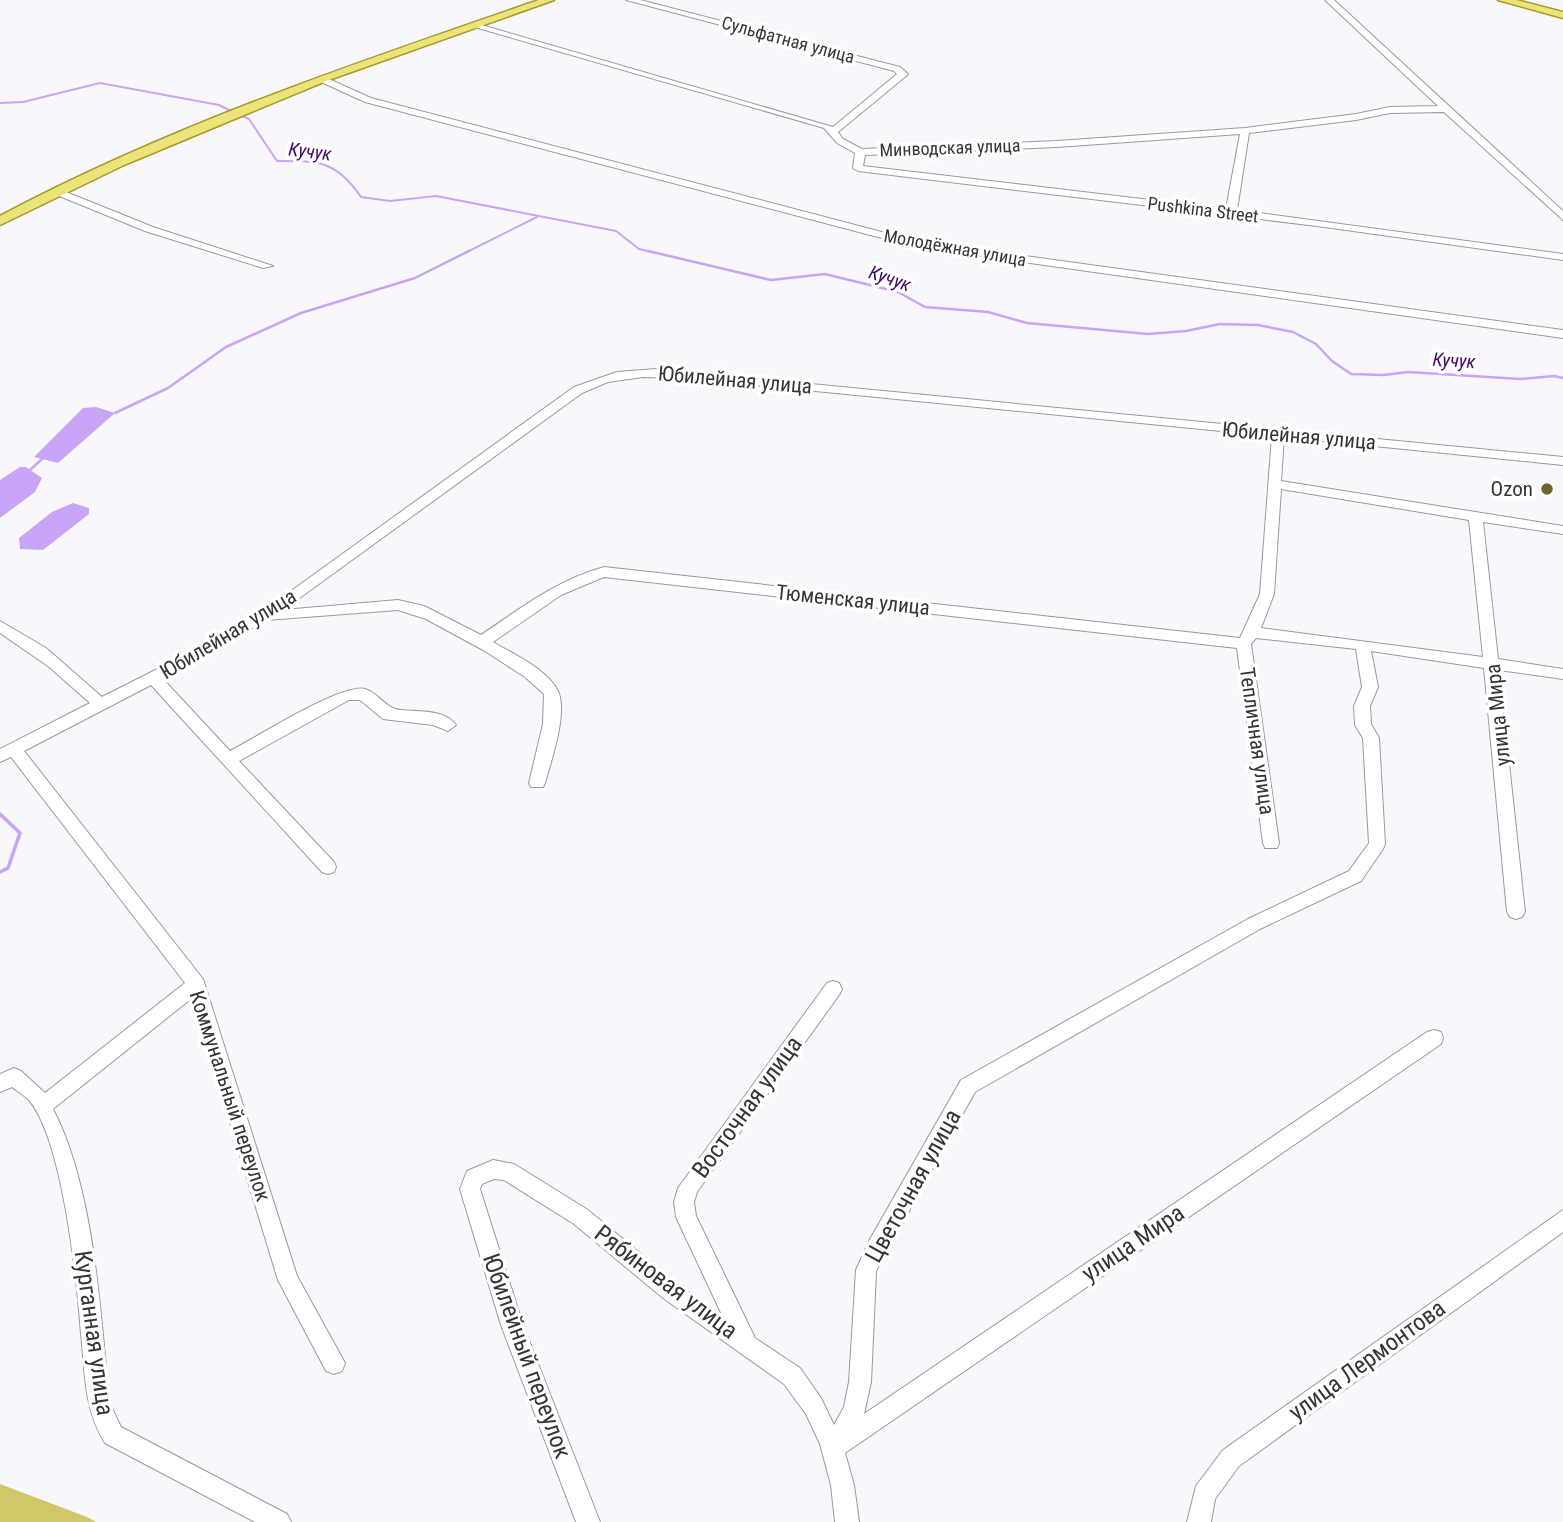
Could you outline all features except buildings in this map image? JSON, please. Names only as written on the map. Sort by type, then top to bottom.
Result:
[{"type":"main road","points":[[0,221],[56,191],[322,79],[549,0]]},
{"type":"main road","points":[[1503,0],[1563,12]]},
{"type":"main road","points":[[1525,0],[1563,12]]},
{"type":"street","name":"Сульфатная улица","points":[[630,0],[886,66],[903,74],[832,132]]},
{"type":"street","points":[[1329,0],[1563,217]]},
{"type":"street","name":"Минводская улица","points":[[475,26],[827,126],[840,141],[860,152],[1058,144],[1245,131],[1390,110],[1447,109]]},
{"type":"street","name":"Молодёжная улица","points":[[322,79],[344,91],[379,103],[916,244],[1563,334]]},
{"type":"street","points":[[1231,213],[1245,131]]},
{"type":"street","name":"Pushkina Street","points":[[860,152],[858,168],[1563,257]]},
{"type":"street","points":[[56,191],[149,229],[267,266]]},
{"type":"street","name":"Юбилейная улица","points":[[7,753],[153,678],[263,616],[578,390],[596,380],[615,375],[634,372],[684,374],[1563,461]]},
{"type":"street","name":"Тепличная улица","points":[[1271,843],[1248,638],[1267,594],[1278,434]]},
{"type":"street","points":[[1273,484],[1563,530]]},
{"type":"street","name":"улица Мира","points":[[1476,518],[1493,663],[1516,912]]},
{"type":"street","name":"Тюменская улица","points":[[482,642],[566,586],[584,576],[604,572],[1248,638],[1363,645],[1563,674]]},
{"type":"street","points":[[263,616],[398,605],[419,610],[482,642],[538,679],[550,691],[553,706],[537,783]]},
{"type":"street","points":[[0,626],[29,641],[66,671],[101,705]]},
{"type":"street","name":"Цветочная улица","points":[[832,1449],[854,1411],[860,1382],[866,1270],[968,1086],[1254,924],[1354,876],[1377,844],[1371,738],[1363,725],[1362,706],[1370,687],[1363,645]]},
{"type":"street","points":[[153,678],[328,867]]},
{"type":"street","points":[[229,760],[346,695],[363,694],[388,715],[436,719],[448,725]]},
{"type":"street","name":"Коммунальный переулок","points":[[7,753],[197,984],[288,1280],[334,1363]]},
{"type":"street","points":[[43,1106],[197,984]]},
{"type":"street","name":"Восточная улица","points":[[748,1345],[686,1217],[684,1202],[688,1188],[833,989]]},
{"type":"street","name":"улица Мира","points":[[832,1449],[1434,1038]]},
{"type":"street","name":"Курганная улица","points":[[0,1083],[14,1077],[22,1079],[43,1106],[60,1149],[78,1218],[99,1402],[105,1423],[113,1435],[279,1522]]},
{"type":"street","name":"Рябиновая улица","points":[[470,1189],[474,1178],[493,1169],[507,1171],[581,1217],[670,1291],[792,1376],[815,1406],[832,1449],[847,1522]]},
{"type":"street","name":"Юбилейный переулок","points":[[470,1189],[512,1325],[588,1522]]},
{"type":"street","name":"улица Лермонтова","points":[[1199,1522],[1204,1494],[1231,1458],[1563,1220]]},
{"type":"shaded area","points":[[96,407],[115,413],[58,463],[34,457],[83,408]]},
{"type":"shaded area","points":[[20,467],[26,467],[42,478],[35,492],[0,518],[0,480]]},
{"type":"shaded area","points":[[73,503],[89,508],[89,514],[43,550],[20,549],[19,538],[52,512]]},
{"type":"shaded area","points":[[0,1484],[87,1517],[96,1522],[0,1522]]},
{"type":"waterway","name":"Кучук","points":[[0,103],[23,102],[100,83],[219,105],[233,112]]},
{"type":"waterway","name":"Кучук","points":[[242,116],[249,119],[277,161],[304,161],[325,165],[343,176],[361,197],[390,201],[436,196],[616,231],[639,249],[656,253]]},
{"type":"waterway","points":[[115,413],[168,388],[226,347],[301,313],[415,278],[537,217]]},
{"type":"waterway","name":"Кучук","points":[[648,251],[771,280],[825,274],[898,292],[925,307],[988,312],[1027,323],[1148,334],[1186,331],[1220,324],[1258,325],[1293,332],[1316,344],[1332,361],[1351,374],[1384,375],[1408,372],[1520,379],[1554,376],[1563,378]]},
{"type":"waterway","points":[[30,470],[42,459]]},
{"type":"waterway","points":[[0,814],[20,833],[8,868],[0,872]]},
{"type":"place","name":"Ozon","points":[[1547,489]]}]
